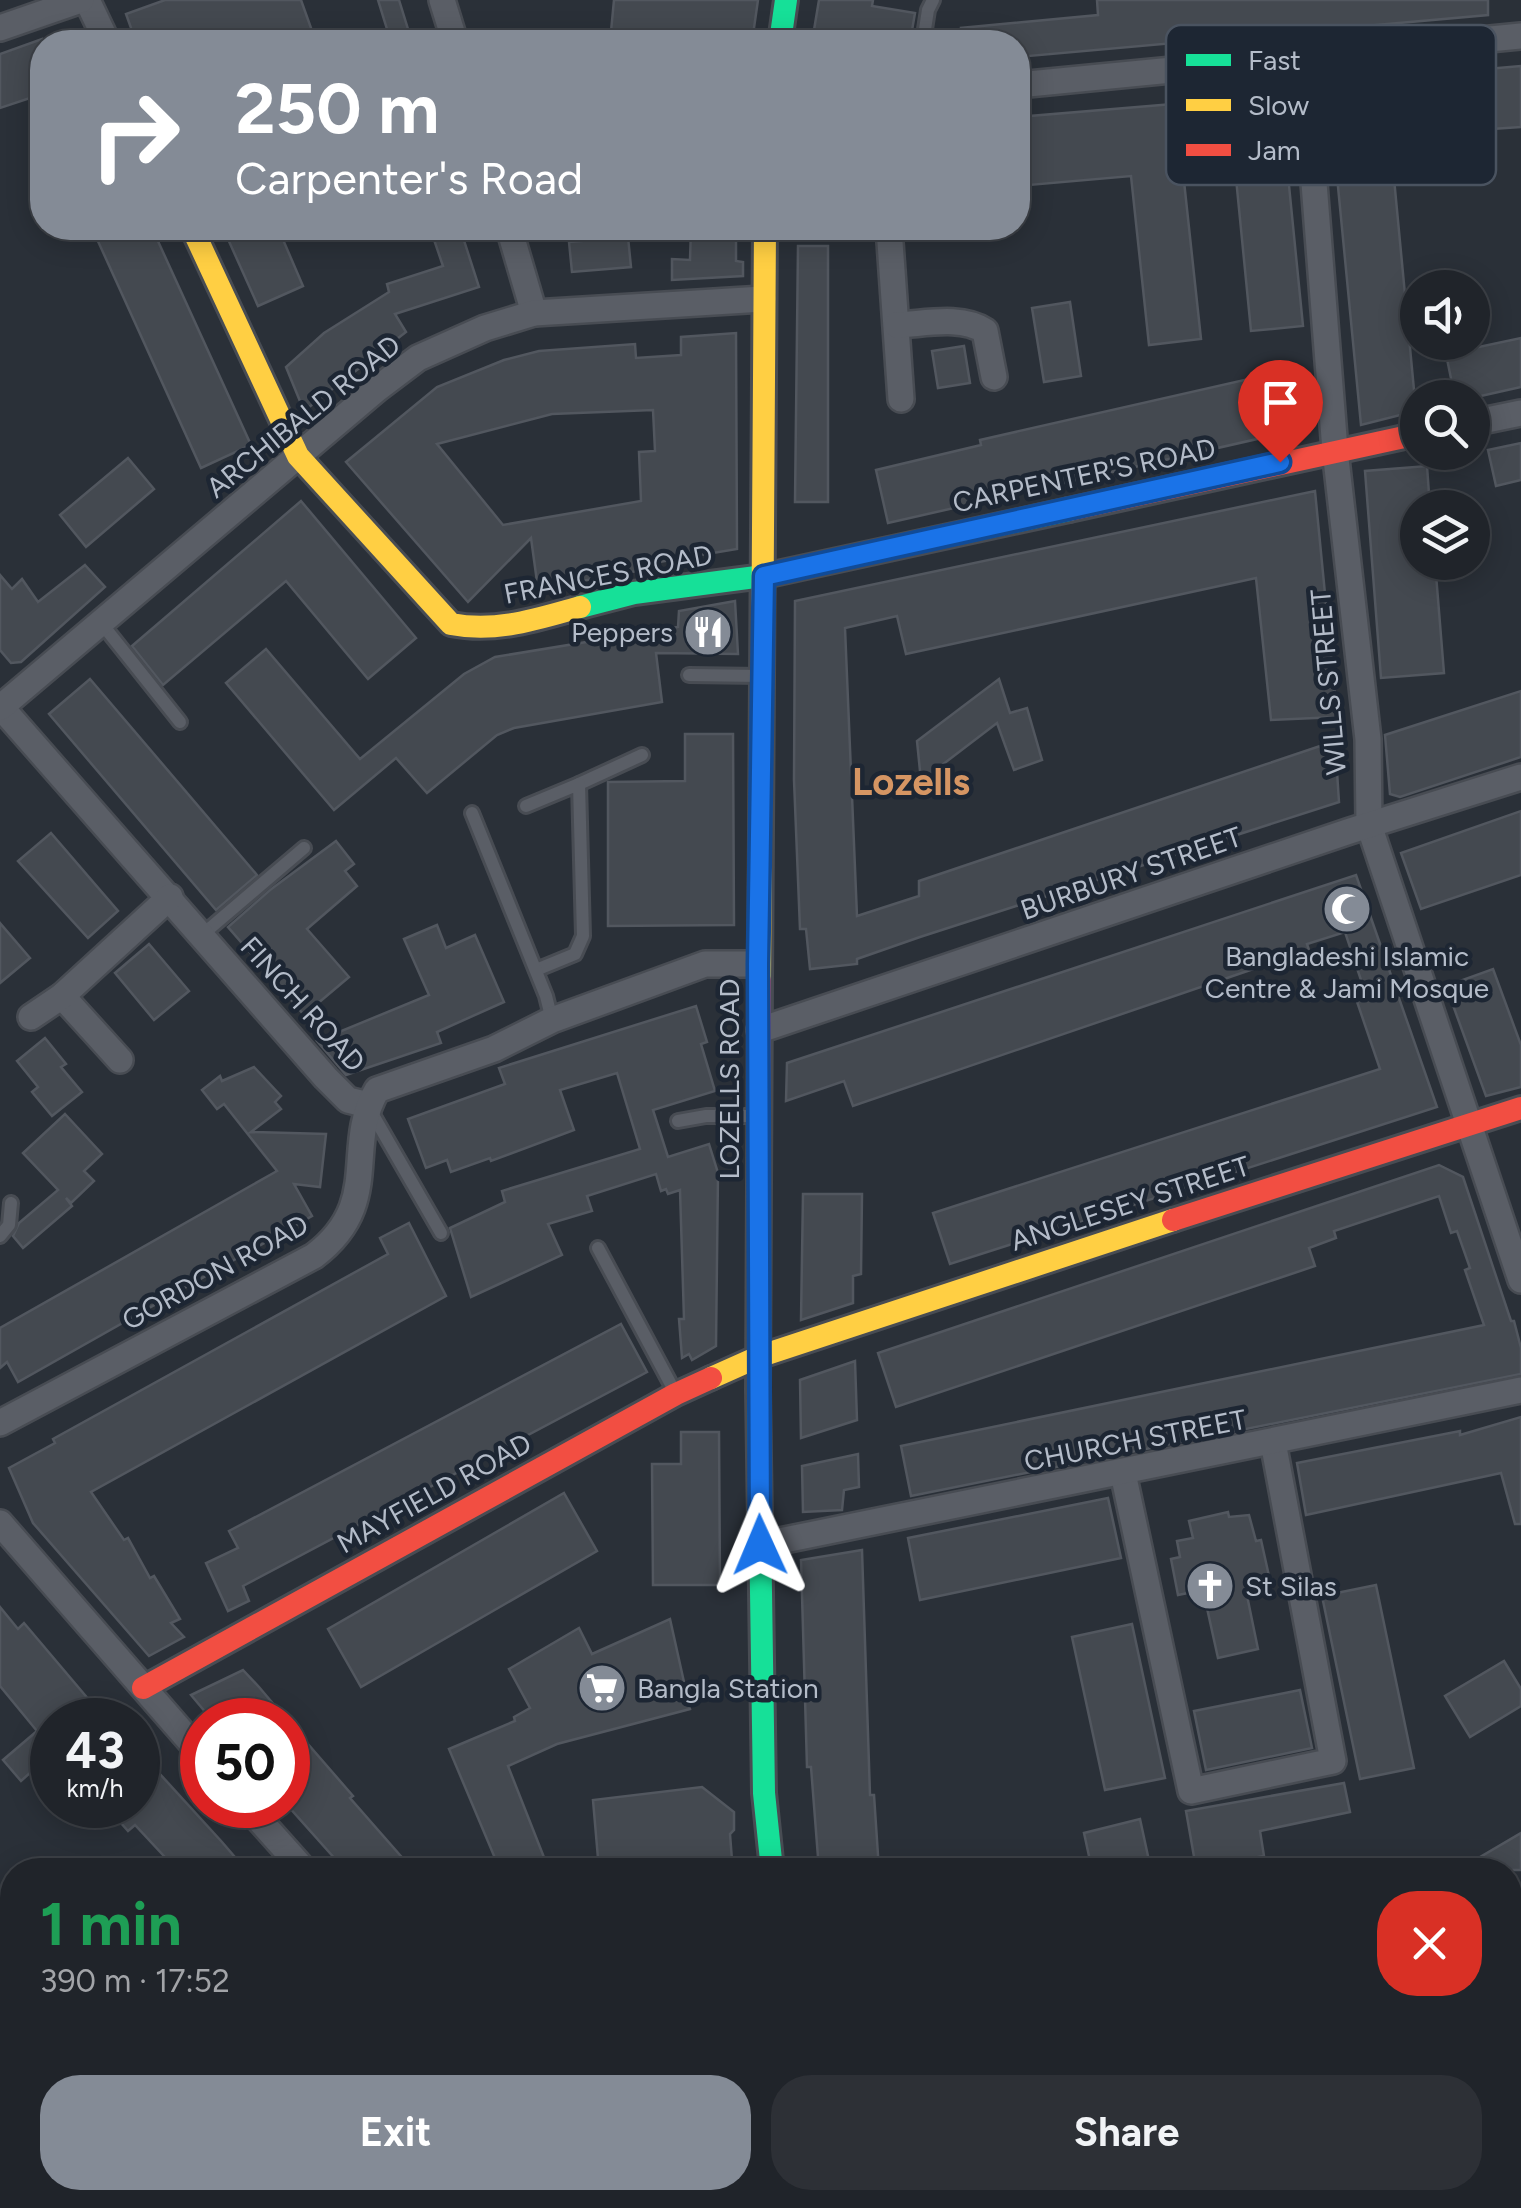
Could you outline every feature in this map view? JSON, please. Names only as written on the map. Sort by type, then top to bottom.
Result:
[{"type":"street","points":[[0,28],[84,0],[100,30]]},
{"type":"street","points":[[442,0],[451,30]]},
{"type":"street","points":[[782,30],[786,0]]},
{"type":"street","points":[[1496,38],[1521,36]]},
{"type":"street","points":[[1030,83],[1166,70]]},
{"type":"street","name":"WILLS STREET","points":[[1314,185],[1335,450],[1368,738],[1368,825],[1521,1280]]},
{"type":"street","name":"FRANCES ROAD","points":[[198,240],[298,456],[451,624],[476,629],[514,625],[634,593],[764,576]]},
{"type":"street","points":[[513,240],[534,313]]},
{"type":"street","name":"LOZELLS ROAD","points":[[764,240],[758,1357],[764,1792],[771,1858]]},
{"type":"street","points":[[890,240],[901,399]]},
{"type":"street","name":"ARCHIBALD ROAD","points":[[0,707],[418,358],[484,328],[534,313],[762,299]]},
{"type":"street","points":[[897,325],[976,325],[985,331],[994,377]]},
{"type":"street","points":[[1490,419],[1521,413]]},
{"type":"street","name":"CARPENTER'S ROAD","points":[[764,576],[1400,437]]},
{"type":"street","name":"FINCH ROAD","points":[[0,707],[348,1100],[368,1106],[377,1090],[494,1049],[552,1020],[705,964],[758,964]]},
{"type":"street","name":"BURBURY STREET","points":[[760,1030],[1521,776]]},
{"type":"street","points":[[31,1017],[62,996],[170,897]]},
{"type":"street","points":[[62,996],[120,1060]]},
{"type":"street","name":"GORDON ROAD","points":[[0,1422],[314,1256],[335,1240],[348,1218],[360,1177],[368,1106]]},
{"type":"street","name":"ANGLESEY STREET","points":[[758,1357],[1521,1108]]},
{"type":"street","name":"MAYFIELD ROAD","points":[[143,1688],[676,1394],[758,1357]]},
{"type":"street","name":"CHURCH STREET","points":[[760,1545],[1521,1390]]},
{"type":"street","points":[[1124,1473],[1191,1791],[1332,1761],[1273,1442]]},
{"type":"street","points":[[0,1524],[180,1731]]},
{"type":"street","points":[[267,1828],[293,1858]]},
{"type":"lane","points":[[925,30],[933,0]]},
{"type":"lane","points":[[102,624],[180,722]]},
{"type":"lane","points":[[689,675],[763,676]]},
{"type":"lane","points":[[526,806],[642,755]]},
{"type":"lane","points":[[536,970],[575,954],[583,936],[580,784]]},
{"type":"lane","points":[[472,813],[536,970],[552,1020]]},
{"type":"lane","points":[[202,935],[304,848]]},
{"type":"lane","points":[[368,1106],[441,1233]]},
{"type":"lane","points":[[678,1120],[760,1116]]},
{"type":"lane","points":[[0,1236],[8,1225],[11,1204]]},
{"type":"lane","points":[[598,1248],[676,1394]]},
{"type":"building","points":[[165,0],[301,0],[312,30],[132,30],[126,14]]},
{"type":"building","points":[[378,0],[399,0],[408,30],[387,30]]},
{"type":"building","points":[[614,0],[758,0],[754,30],[611,30]]},
{"type":"building","points":[[819,0],[873,0],[872,6],[915,13],[912,30],[814,30]]},
{"type":"building","points":[[1097,0],[1488,0],[1488,15],[1376,25],[1166,25],[1166,44],[1030,56],[1030,30],[961,30],[1098,15]]},
{"type":"building","points":[[30,43],[30,98],[0,108],[0,54]]},
{"type":"building","points":[[1521,66],[1521,127],[1496,129],[1496,68]]},
{"type":"building","points":[[1166,105],[1166,185],[1184,185],[1201,339],[1149,345],[1131,176],[1030,185],[1030,116]]},
{"type":"building","points":[[1237,185],[1289,185],[1303,326],[1251,331]]},
{"type":"building","points":[[1338,185],[1395,185],[1403,270],[1400,360],[1411,360],[1413,380],[1400,380],[1400,415],[1361,425]]},
{"type":"building","points":[[97,240],[157,240],[251,445],[201,468]]},
{"type":"building","points":[[228,240],[283,240],[303,286],[258,306]]},
{"type":"building","points":[[434,240],[464,240],[479,287],[395,314],[406,332],[304,411],[286,367],[324,333],[389,292],[387,284],[443,266]]},
{"type":"building","points":[[628,240],[631,267],[572,272],[569,242]]},
{"type":"building","points":[[691,240],[736,240],[736,261],[743,262],[743,276],[672,280],[672,259],[690,260]]},
{"type":"building","points":[[798,246],[828,246],[828,502],[795,502]]},
{"type":"building","points":[[1070,302],[1081,376],[1044,382],[1032,308]]},
{"type":"building","points":[[736,333],[737,549],[647,564],[648,569],[538,589],[531,538],[468,602],[346,462],[437,387],[504,360],[539,351],[635,344],[636,358],[681,355],[681,337]],"holes":[[[653,410],[655,451],[639,452],[641,501],[503,525],[437,444],[552,414]]]},
{"type":"building","points":[[1521,338],[1521,387],[1490,394],[1490,380],[1451,380],[1447,360],[1490,360],[1490,345]]},
{"type":"building","points":[[964,346],[970,383],[938,388],[932,351]]},
{"type":"building","points":[[1297,368],[1310,427],[888,523],[876,470],[981,445],[980,440]]},
{"type":"building","points":[[1521,443],[1521,480],[1496,486],[1490,450]]},
{"type":"building","points":[[128,458],[154,489],[86,547],[60,515]]},
{"type":"building","points":[[1427,470],[1429,490],[1400,490],[1400,580],[1436,580],[1444,673],[1381,678],[1365,471]]},
{"type":"building","points":[[1315,491],[1337,717],[1271,720],[1256,578],[906,654],[897,616],[845,628],[857,916],[919,896],[919,881],[1335,741],[1339,802],[920,937],[857,959],[857,964],[810,969],[806,929],[800,929],[794,780],[795,601]]},
{"type":"building","points":[[301,501],[416,638],[368,679],[286,581],[163,685],[132,646]]},
{"type":"building","points":[[85,565],[105,587],[21,662],[11,663],[0,650],[0,575],[12,589],[22,579],[38,602]]},
{"type":"building","points":[[735,601],[738,654],[656,653],[662,702],[514,728],[497,735],[427,793],[396,758],[334,810],[226,683],[266,649],[360,759],[464,674],[495,657],[678,627],[679,611]]},
{"type":"building","points":[[90,679],[257,875],[216,910],[49,714]]},
{"type":"building","points":[[999,679],[1010,713],[1027,708],[1042,760],[1014,770],[997,723],[921,781],[917,741]]},
{"type":"building","points":[[1521,691],[1521,757],[1400,797],[1390,794],[1385,735]]},
{"type":"building","points":[[685,734],[733,734],[734,925],[608,926],[608,782],[685,781]]},
{"type":"building","points":[[1521,811],[1521,875],[1421,909],[1401,853]]},
{"type":"building","points":[[51,833],[118,911],[88,938],[18,861]]},
{"type":"building","points":[[336,841],[354,864],[345,871],[357,886],[307,929],[349,977],[304,1015],[228,927]]},
{"type":"building","points":[[1356,875],[1437,1107],[950,1264],[933,1213],[1380,1069],[1352,987],[1362,983],[1345,932],[1307,944],[1309,950],[853,1106],[844,1081],[786,1101],[787,1063]]},
{"type":"building","points":[[0,923],[30,958],[0,983]]},
{"type":"building","points":[[437,925],[446,948],[475,935],[504,1002],[437,1032],[441,1043],[346,1075],[317,1041],[429,995],[404,939]]},
{"type":"building","points":[[149,944],[189,991],[154,1020],[115,973]]},
{"type":"building","points":[[1493,969],[1521,1045],[1521,1087],[1486,1096],[1446,986]]},
{"type":"building","points":[[696,1006],[707,1042],[701,1044],[715,1091],[653,1110],[668,1157],[709,1144],[718,1173],[716,1346],[692,1360],[689,1354],[682,1358],[680,1190],[668,1194],[666,1189],[661,1191],[656,1174],[587,1196],[592,1211],[548,1224],[562,1255],[471,1297],[450,1228],[505,1202],[502,1191],[640,1149],[617,1073],[560,1090],[574,1130],[451,1172],[447,1160],[426,1168],[408,1119],[505,1084],[499,1068]]},
{"type":"building","points":[[45,1038],[66,1064],[61,1067],[82,1092],[52,1116],[32,1092],[38,1087],[17,1061]]},
{"type":"building","points":[[254,1067],[281,1096],[275,1102],[281,1109],[251,1132],[326,1134],[320,1187],[294,1184],[312,1216],[18,1382],[7,1362],[0,1368],[0,1328],[277,1171],[224,1104],[217,1109],[202,1090],[220,1076],[222,1081]]},
{"type":"building","points":[[65,1114],[102,1154],[84,1171],[94,1181],[71,1203],[66,1198],[72,1206],[23,1248],[13,1236],[19,1223],[58,1190],[23,1153]]},
{"type":"building","points":[[1439,1165],[1463,1177],[1514,1321],[1521,1348],[1521,1374],[911,1496],[901,1446],[1484,1325],[1465,1270],[1470,1268],[1457,1231],[1451,1233],[1439,1196],[1334,1231],[1336,1238],[1309,1248],[1315,1266],[896,1407],[878,1353]]},
{"type":"building","points":[[803,1194],[862,1194],[861,1274],[853,1276],[853,1303],[801,1320]]},
{"type":"building","points":[[409,1223],[446,1296],[91,1492],[124,1540],[128,1538],[150,1578],[154,1576],[180,1619],[171,1623],[184,1637],[149,1656],[33,1523],[9,1468],[55,1443],[53,1439],[388,1254],[380,1238]]},
{"type":"building","points":[[621,1324],[647,1372],[243,1586],[249,1601],[228,1611],[206,1563],[238,1548],[229,1531]]},
{"type":"building","points":[[855,1361],[857,1420],[801,1438],[800,1380]]},
{"type":"building","points":[[1521,1417],[1521,1524],[1515,1524],[1501,1473],[1306,1515],[1297,1463],[1460,1431],[1460,1435]]},
{"type":"building","points":[[681,1432],[719,1432],[720,1585],[653,1585],[652,1464],[681,1464]]},
{"type":"building","points":[[858,1454],[859,1487],[844,1490],[842,1510],[803,1512],[802,1466]]},
{"type":"building","points":[[564,1493],[597,1551],[361,1687],[328,1629]]},
{"type":"building","points":[[1108,1498],[1121,1558],[920,1600],[908,1538]]},
{"type":"building","name":"St Silas","points":[[1228,1512],[1229,1517],[1249,1515],[1256,1541],[1261,1540],[1269,1576],[1244,1581],[1258,1649],[1218,1658],[1203,1590],[1178,1595],[1171,1559],[1180,1557],[1177,1541],[1193,1538],[1189,1521]]},
{"type":"building","points":[[862,1550],[870,1795],[874,1795],[878,1858],[818,1858],[811,1767],[807,1767],[801,1560]]},
{"type":"building","points":[[1376,1585],[1414,1768],[1360,1779],[1322,1596]]},
{"type":"building","points":[[0,1607],[18,1629],[24,1623],[87,1698],[30,1698],[30,1722],[0,1686]]},
{"type":"building","name":"Bangla Station","points":[[670,1619],[690,1709],[557,1744],[508,1766],[544,1858],[495,1858],[449,1749],[515,1721],[514,1717],[530,1708],[509,1669],[579,1628],[592,1654]]},
{"type":"building","points":[[1132,1624],[1165,1778],[1105,1790],[1072,1637]]},
{"type":"building","points":[[1504,1661],[1521,1689],[1521,1706],[1470,1737],[1445,1696]]},
{"type":"building","points":[[243,1670],[268,1698],[194,1698],[191,1695]]},
{"type":"building","points":[[1300,1690],[1312,1748],[1206,1770],[1194,1711]]},
{"type":"building","points":[[30,1737],[30,1773],[21,1781],[3,1760]]},
{"type":"building","points":[[310,1746],[402,1858],[334,1858],[308,1828]]},
{"type":"building","points":[[160,1774],[180,1796],[180,1828],[209,1828],[236,1858],[166,1858],[138,1828],[160,1828]]},
{"type":"building","points":[[1344,1783],[1350,1812],[1260,1831],[1264,1856],[1194,1858],[1186,1811]]},
{"type":"building","points":[[702,1787],[734,1812],[732,1858],[598,1858],[593,1800]]},
{"type":"building","points":[[1140,1819],[1148,1858],[1089,1858],[1084,1833]]},
{"type":"building","points":[[1521,1833],[1521,1858],[1478,1858]]},
{"type":"traffic: fast","points":[[782,30],[786,0]]},
{"type":"traffic: fast","points":[[580,607],[634,593],[764,576],[1069,510]]},
{"type":"traffic: fast","points":[[758,1390],[764,1793],[771,1858]]},
{"type":"traffic: slow","points":[[198,240],[298,456],[451,624],[500,626],[580,607]]},
{"type":"traffic: slow","points":[[760,981],[765,240]]},
{"type":"traffic: slow","points":[[711,1378],[758,1357],[1173,1220]]},
{"type":"traffic: jam","points":[[1069,510],[1400,438]]},
{"type":"traffic: jam","points":[[758,1390],[760,981]]},
{"type":"traffic: jam","points":[[1173,1220],[1521,1108]]},
{"type":"traffic: jam","points":[[143,1688],[711,1378]]},
{"type":"place","name":"Peppers","points":[[708,632]]},
{"type":"place","name":"Bangladeshi Islamic Centre & Jami Mosque","points":[[1347,909]]},
{"type":"place","name":"St Silas","points":[[1210,1586]]},
{"type":"place","name":"Bangla Station","points":[[602,1688]]},
{"type":"district","name":"Lozells","points":[[911,782]]},
{"type":"route","points":[[760,1545],[758,964],[764,576],[1280,462]]}]
